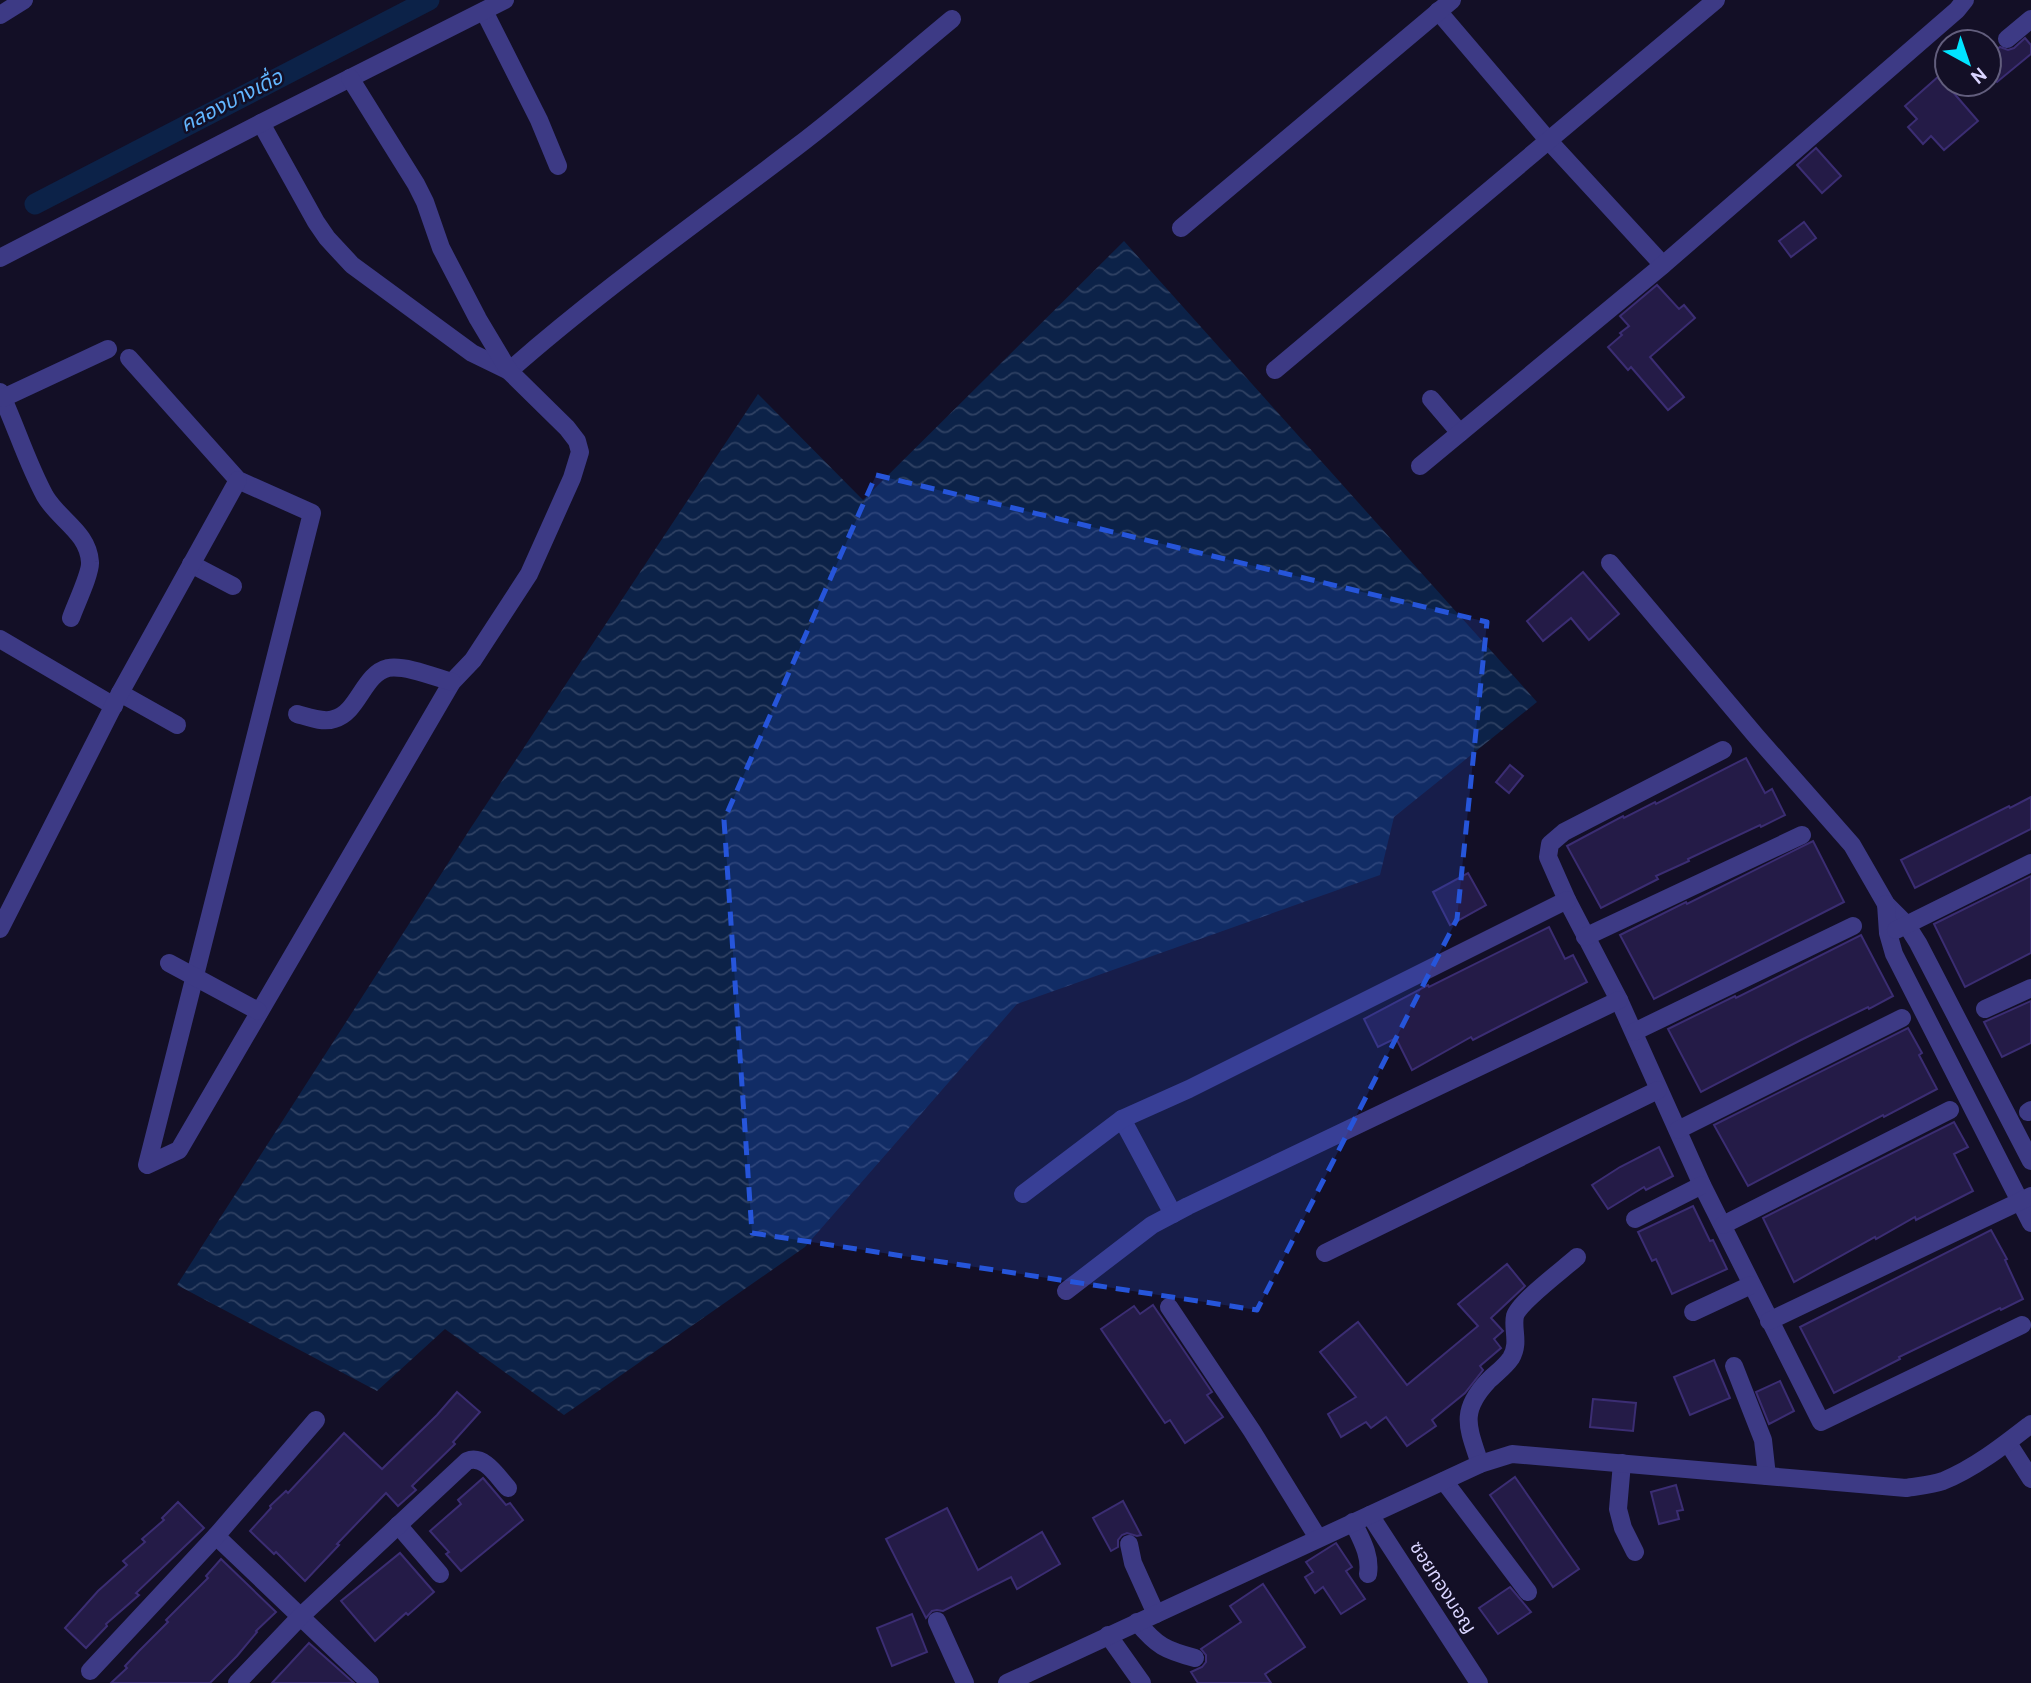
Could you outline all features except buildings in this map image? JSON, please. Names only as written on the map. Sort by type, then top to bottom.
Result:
[{"type":"street","points":[[0,15],[24,0]]},
{"type":"street","points":[[0,258],[505,0]]},
{"type":"street","points":[[1275,370],[1716,0]]},
{"type":"street","points":[[1420,466],[1663,265],[1957,10],[1965,0]]},
{"type":"street","points":[[1181,228],[1445,6],[1548,140],[1663,265]]},
{"type":"street","points":[[484,11],[539,120],[558,166]]},
{"type":"street","points":[[509,371],[546,338],[644,261],[797,146],[952,19]]},
{"type":"street","points":[[2007,39],[2031,19]]},
{"type":"street","points":[[129,358],[238,480],[312,513],[147,1165],[179,1150],[452,682],[473,660],[529,574],[572,478],[580,452],[577,441],[567,428],[509,371],[441,248],[416,184],[350,78]]},
{"type":"street","points":[[261,123],[316,222],[327,239],[352,265],[472,353],[509,371]]},
{"type":"street","points":[[71,618],[91,564],[87,548],[79,533],[58,514],[46,497],[2,395],[108,349]]},
{"type":"street","points":[[1431,399],[1460,433]]},
{"type":"street","points":[[0,929],[117,700],[238,480]]},
{"type":"street","points":[[1610,563],[1852,845],[1885,904],[1906,925],[1918,943],[2031,1160]]},
{"type":"street","points":[[191,564],[233,586]]},
{"type":"street","points":[[0,639],[117,700],[177,725]]},
{"type":"street","points":[[297,714],[326,720],[335,719],[348,711],[376,674],[387,668],[400,668],[452,682]]},
{"type":"street","points":[[1723,750],[1564,832],[1550,844],[1548,857],[1585,937],[1619,1000],[1702,1185],[1821,1422],[2022,1325]]},
{"type":"street","points":[[1585,937],[1802,835]]},
{"type":"street","points":[[1888,933],[2031,863]]},
{"type":"street","points":[[1023,1194],[1122,1119],[1567,900]]},
{"type":"street","points":[[1885,904],[1888,933],[1894,954],[1953,1070],[2026,1199],[2031,1223]]},
{"type":"street","points":[[1634,1032],[1853,926]]},
{"type":"street","points":[[169,963],[258,1011]]},
{"type":"street","points":[[1985,1009],[2031,988]]},
{"type":"street","points":[[1066,1291],[1152,1225],[1172,1214],[1619,1000]]},
{"type":"street","points":[[1678,1130],[1902,1018]]},
{"type":"street","points":[[1953,1070],[1978,1058]]},
{"type":"street","points":[[1325,1253],[1658,1090]]},
{"type":"street","points":[[1723,1225],[1950,1110]]},
{"type":"street","points":[[1122,1119],[1172,1214]]},
{"type":"street","points":[[1634,1219],[1702,1185]]},
{"type":"street","points":[[1769,1321],[2026,1199]]},
{"type":"street","points":[[1480,1464],[1470,1433],[1468,1410],[1474,1396],[1512,1356],[1517,1337],[1515,1317],[1521,1306],[1577,1257]]},
{"type":"street","points":[[1693,1312],[1751,1285]]},
{"type":"street","points":[[1169,1307],[1318,1538]]},
{"type":"street","points":[[1734,1366],[1763,1440],[1767,1476]]},
{"type":"street","points":[[90,1671],[216,1536],[316,1420]]},
{"type":"street","points":[[1007,1683],[1480,1464],[1513,1454],[1906,1488],[1941,1482],[1967,1469],[2008,1443],[2031,1424]]},
{"type":"street","points":[[2008,1443],[2031,1479]]},
{"type":"street","points":[[237,1683],[300,1617],[467,1461],[473,1458],[481,1460],[508,1488]]},
{"type":"street","points":[[1622,1463],[1618,1509],[1623,1528],[1635,1552]]},
{"type":"street","points":[[1444,1481],[1528,1592]]},
{"type":"street","points":[[1361,1519],[1370,1563],[1368,1574]]},
{"type":"street","name":"ซอยทองมอญ","points":[[1361,1519],[1479,1683]]},
{"type":"street","points":[[398,1525],[440,1574]]},
{"type":"street","points":[[216,1536],[370,1683]]},
{"type":"street","points":[[1129,1544],[1133,1563],[1156,1614]]},
{"type":"street","points":[[937,1621],[965,1681]]},
{"type":"street","points":[[1137,1622],[1164,1649],[1195,1658]]},
{"type":"street","points":[[1108,1635],[1142,1683]]},
{"type":"highlighted area","points":[[876,475],[1487,622],[1457,919],[1257,1310],[752,1233],[724,820]]},
{"type":"water","points":[[1124,241],[1537,702],[1394,817],[1380,875],[1017,1004],[805,1247],[564,1415],[445,1329],[377,1391],[177,1285],[470,829],[758,394],[863,500]]},
{"type":"waterway","name":"คลองบางเดื่อ","points":[[35,204],[429,0]]}]
